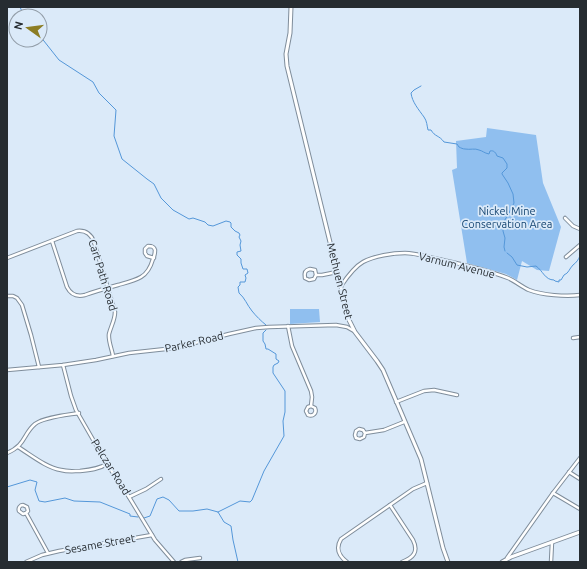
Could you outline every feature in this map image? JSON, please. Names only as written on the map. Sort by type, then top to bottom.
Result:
[{"type":"street","name":"Methuen Street","points":[[291,7],[290,33],[286,57],[287,66],[350,324],[383,370],[421,460],[443,549],[448,562]]},
{"type":"street","points":[[565,218],[573,226],[580,228]]},
{"type":"street","name":"Cart Path Road","points":[[7,258],[80,231],[90,234],[115,312],[115,317],[109,334],[113,356]]},
{"type":"street","points":[[52,241],[67,287],[70,292],[80,296],[141,277],[148,270],[154,258],[155,249],[151,246],[147,246],[145,253],[147,256],[154,258]]},
{"type":"street","points":[[566,257],[580,245]]},
{"type":"street","name":"Varnum Avenue","points":[[341,286],[352,271],[365,261],[390,254],[406,253],[465,265],[509,278],[527,289],[540,293],[569,296],[580,295]]},
{"type":"street","points":[[307,270],[314,270],[316,275],[314,279],[309,280],[305,278],[307,270]]},
{"type":"street","points":[[316,275],[337,272]]},
{"type":"street","points":[[7,296],[17,298],[22,305],[39,367]]},
{"type":"street","name":"Parker Road","points":[[7,370],[63,365],[135,352],[175,348],[242,331],[269,327],[341,325],[347,327],[355,333]]},
{"type":"street","points":[[288,326],[292,346],[312,394],[311,406],[308,407],[306,411],[307,414],[312,416],[315,415],[316,408],[311,406]]},
{"type":"street","points":[[573,338],[580,337]]},
{"type":"street","name":"Pelczar Road","points":[[63,365],[72,400],[107,464],[152,535],[161,548],[174,562]]},
{"type":"street","points":[[396,402],[424,391],[434,390],[457,395]]},
{"type":"street","points":[[7,453],[18,447],[32,427],[39,421],[79,413]]},
{"type":"street","points":[[365,433],[384,430],[404,422]]},
{"type":"street","points":[[18,447],[46,464],[60,470],[91,470],[107,464]]},
{"type":"street","points":[[502,562],[507,558],[580,458]]},
{"type":"street","points":[[569,472],[580,479]]},
{"type":"street","points":[[129,497],[146,490],[161,479]]},
{"type":"street","points":[[347,562],[338,552],[338,546],[341,539],[417,487],[427,483]]},
{"type":"street","points":[[553,493],[580,509]]},
{"type":"street","points":[[390,505],[416,546],[416,551],[412,557],[402,562]]},
{"type":"street","points":[[26,513],[48,553]]},
{"type":"street","points":[[507,558],[580,532]]},
{"type":"street","name":"Sesame Street","points":[[26,562],[48,553],[152,535]]},
{"type":"street","points":[[551,562],[552,542]]},
{"type":"street","points":[[180,562],[200,558]]},
{"type":"green space","name":"Nickel Mine Conservation Area","points":[[487,128],[536,135],[543,183],[561,227],[549,271],[537,270],[522,261],[517,280],[506,274],[467,263],[452,170],[457,168],[456,141],[486,137]]},
{"type":"green space","points":[[290,309],[319,309],[320,322],[290,324]]},
{"type":"waterway","points":[[48,46],[59,60],[93,82],[99,93],[116,110],[114,136],[122,159],[154,184],[161,198],[173,210],[189,219],[193,218],[205,222],[208,225],[213,226],[226,221],[230,222],[231,227],[239,233],[241,251],[237,252],[237,255],[241,259],[243,269],[247,269],[248,273],[245,275],[245,282],[240,282],[238,287],[239,293],[250,309],[266,325]]},
{"type":"waterway","points":[[421,86],[411,93],[414,103],[426,120],[428,130],[431,130],[444,142],[457,144],[463,149],[477,149],[489,154],[490,151],[494,151],[497,156],[503,158],[507,164],[507,168],[502,174],[513,194],[514,203],[503,223],[505,251]]},
{"type":"waterway","points":[[507,253],[512,257],[517,265],[527,267],[536,266],[548,279],[559,282],[559,280],[561,280],[580,256]]},
{"type":"waterway","points":[[218,512],[240,501],[250,502],[252,500],[264,471],[284,436],[283,421],[285,412],[285,391],[273,373],[273,367],[279,361],[276,359],[276,354],[266,349],[263,341],[263,333],[266,330]]},
{"type":"waterway","points":[[7,487],[30,480],[37,482],[35,490],[39,501],[45,502],[65,498],[74,501],[100,502],[130,514],[130,516],[138,517]]},
{"type":"waterway","points":[[144,518],[150,516],[157,499],[163,497],[169,500],[179,511],[207,509],[218,512],[224,522],[231,526],[238,562]]}]
